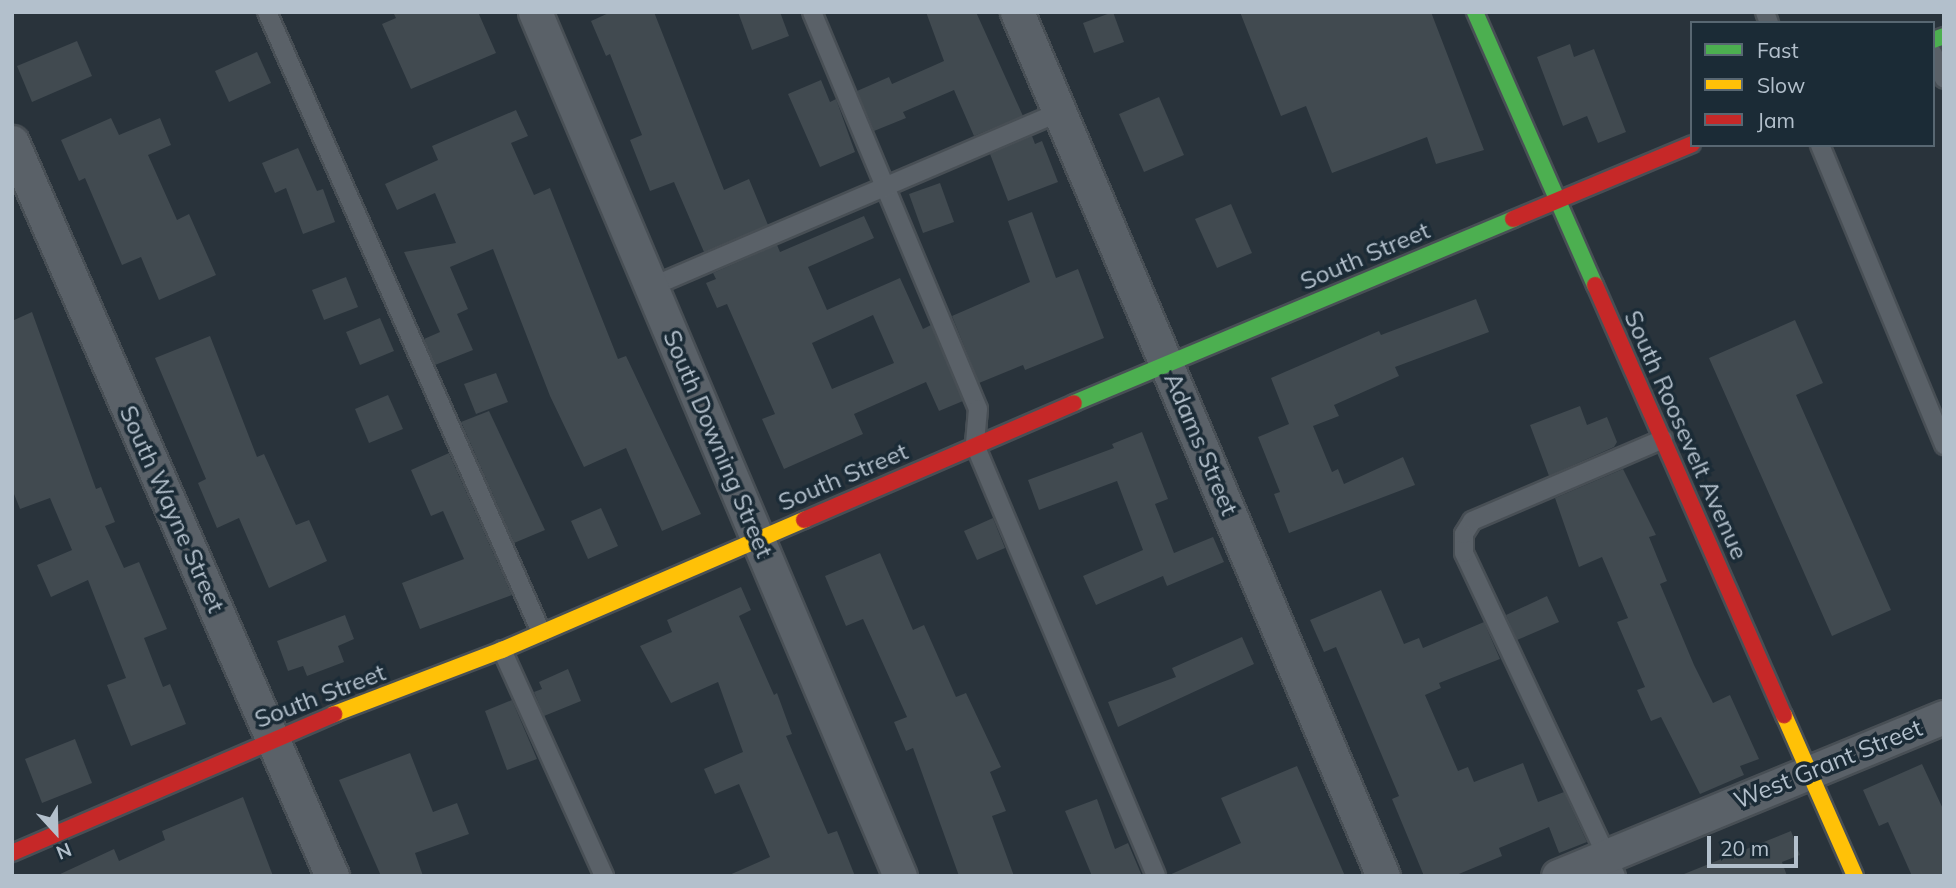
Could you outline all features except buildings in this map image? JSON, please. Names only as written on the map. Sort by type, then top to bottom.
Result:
[{"type":"street","name":"South Downing Street","points":[[535,12],[900,876]]},
{"type":"street","name":"Adams Street","points":[[1017,12],[1383,876]]},
{"type":"street","name":"South Roosevelt Avenue","points":[[1475,12],[1855,876]]},
{"type":"street","name":"South Wayne Street","points":[[12,142],[332,876]]},
{"type":"street","name":"South Street","points":[[12,853],[272,738],[502,650],[1167,363],[1690,145]]},
{"type":"street","name":"West Grant Street","points":[[1558,876],[1612,865],[1808,772],[1944,717]]},
{"type":"lane","points":[[267,12],[541,632]]},
{"type":"lane","points":[[812,12],[978,409],[975,445],[1156,876]]},
{"type":"lane","points":[[1935,59],[1944,79]]},
{"type":"lane","points":[[651,286],[1060,112]]},
{"type":"lane","points":[[1821,147],[1944,445]]},
{"type":"lane","points":[[1612,865],[1464,553],[1464,534],[1472,521],[1663,439]]},
{"type":"lane","points":[[502,650],[604,876]]},
{"type":"traffic: fast","points":[[1475,12],[1595,285]]},
{"type":"traffic: fast","points":[[1935,39],[1944,36]]},
{"type":"traffic: fast","points":[[1074,403],[1513,219]]},
{"type":"traffic: slow","points":[[334,714],[502,650],[804,520]]},
{"type":"traffic: slow","points":[[1784,715],[1855,876]]},
{"type":"traffic: jam","points":[[1513,219],[1690,145]]},
{"type":"traffic: jam","points":[[1595,285],[1784,715]]},
{"type":"traffic: jam","points":[[804,520],[1074,403]]},
{"type":"traffic: jam","points":[[12,853],[334,714]]}]
